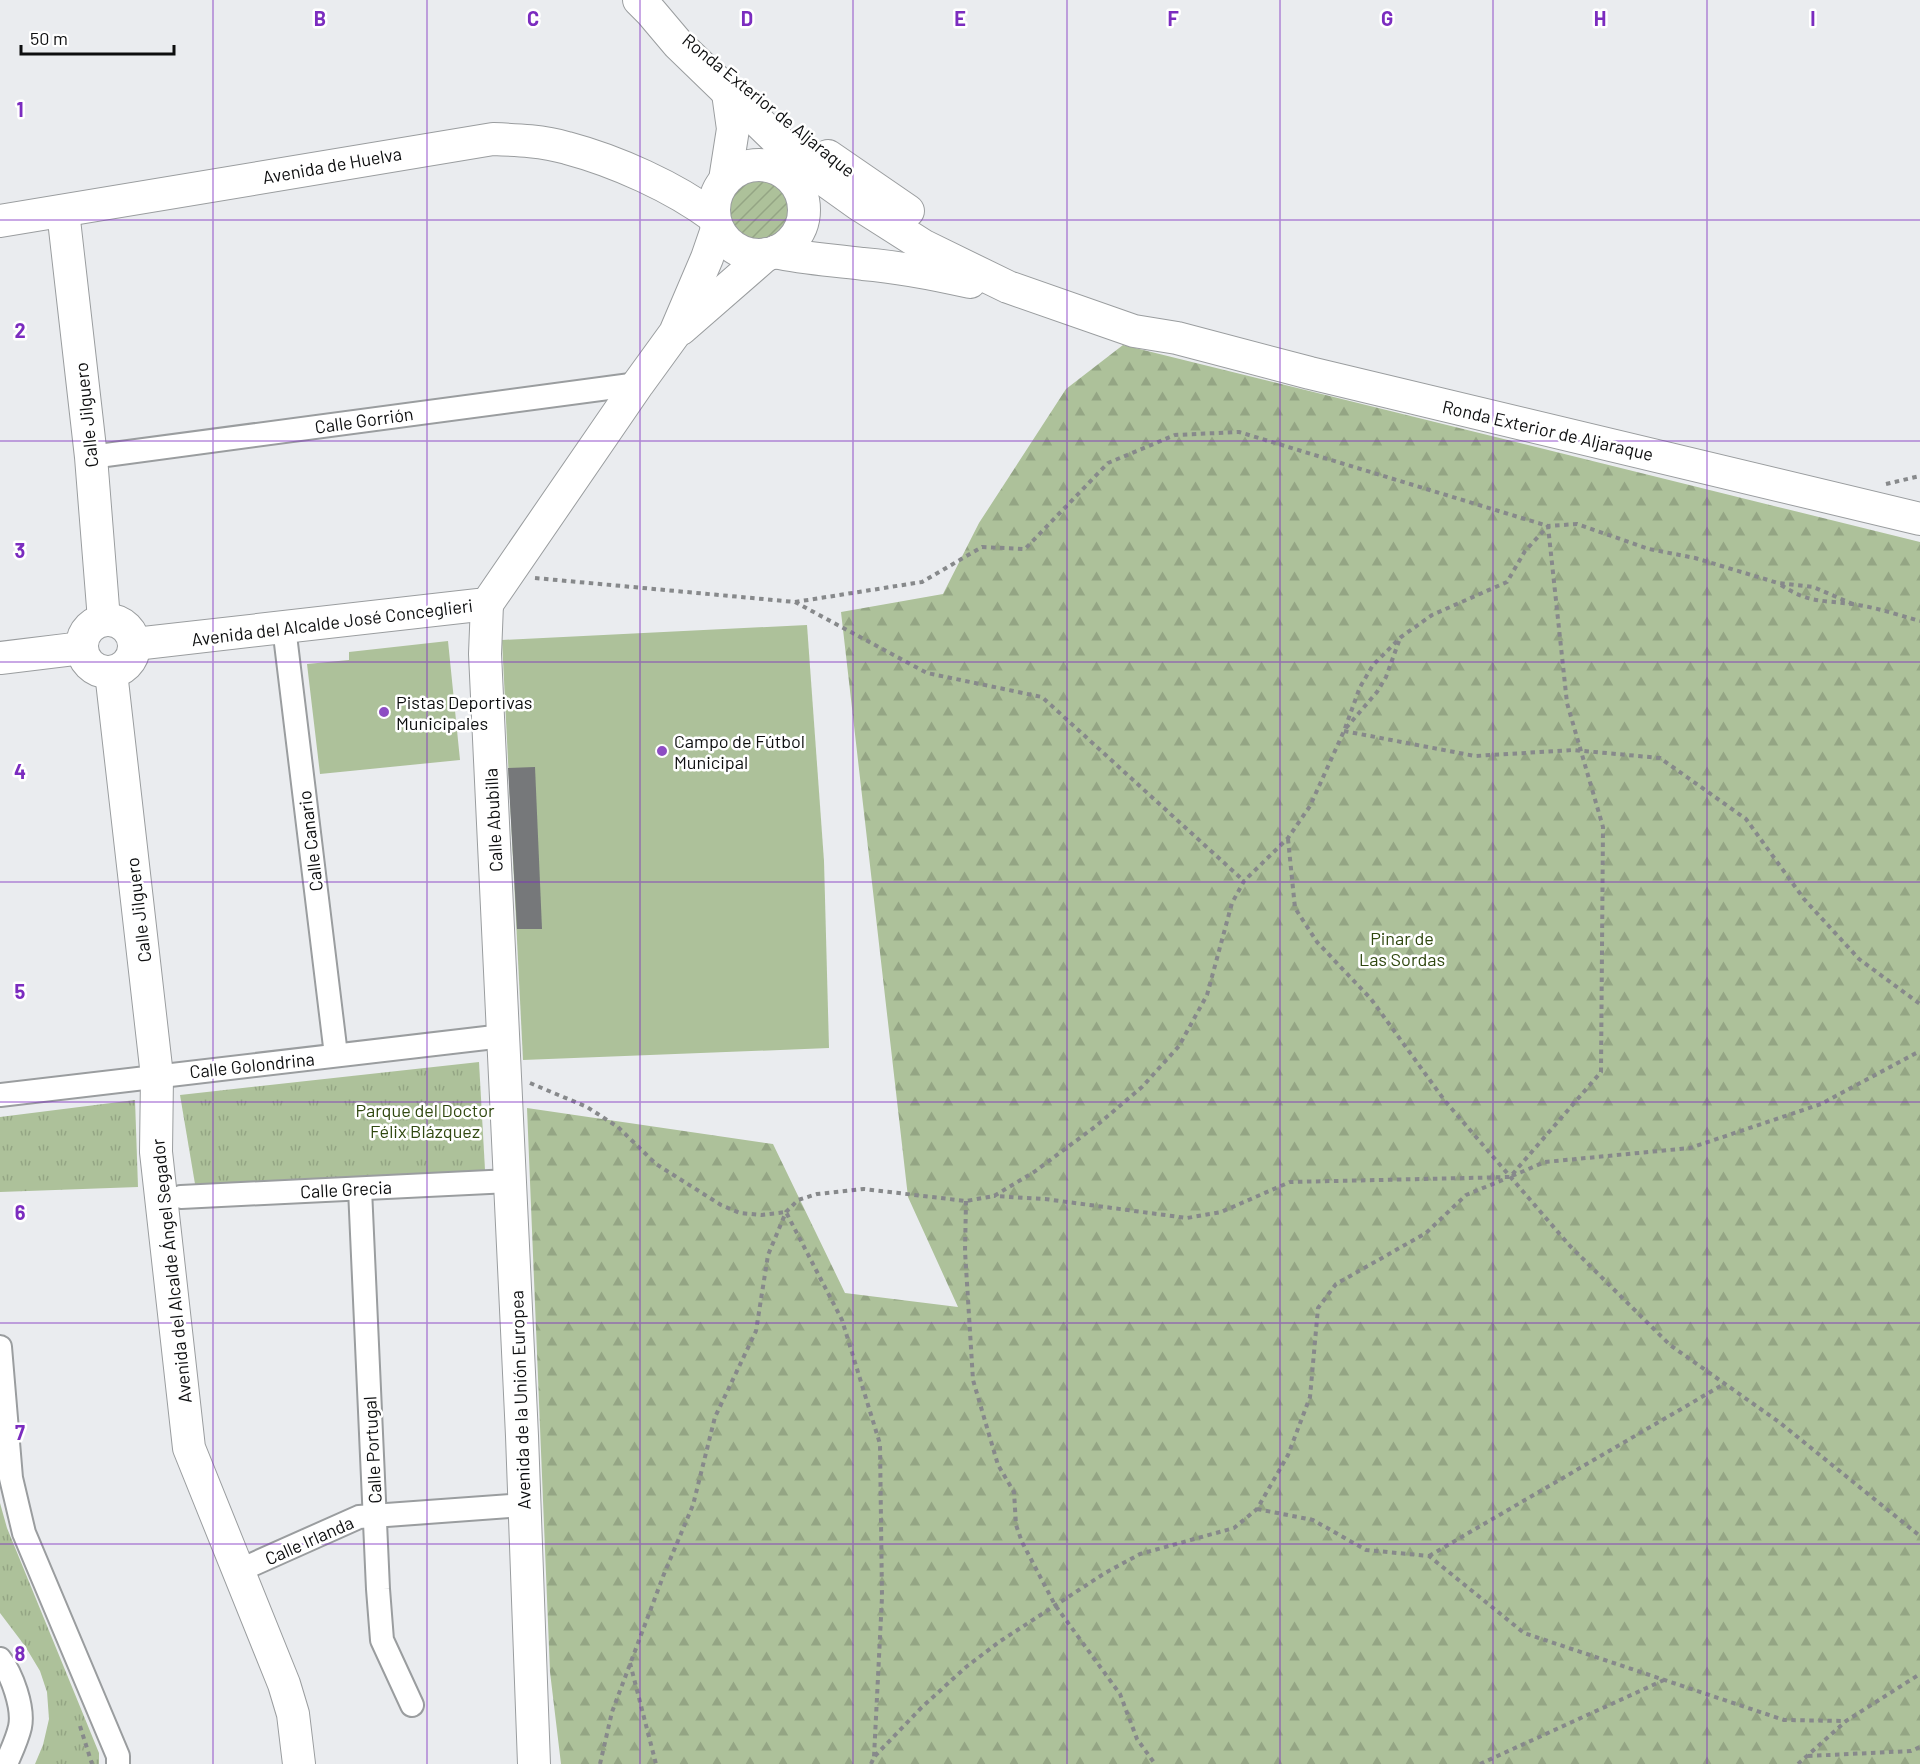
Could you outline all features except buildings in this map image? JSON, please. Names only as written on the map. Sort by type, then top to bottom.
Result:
[{"type":"street","name":"Ronda Exterior de Aljaraque","points":[[645,6],[678,44],[728,93],[795,170],[858,204],[924,246],[1008,286],[1134,331],[1177,338],[1310,373],[1920,519]]},
{"type":"street","name":"Ronda Exterior de Aljaraque","points":[[645,6],[687,37],[819,150],[891,201],[938,229],[1019,271],[1177,338]]},
{"type":"street","points":[[724,182],[733,129],[728,93]]},
{"type":"street","points":[[771,253],[787,245],[796,236],[802,224],[804,210],[795,170],[802,157],[777,114]]},
{"type":"street","name":"Avenida de Huelva","points":[[0,221],[493,139],[532,141],[567,148],[659,183],[701,207],[716,223]]},
{"type":"street","points":[[891,201],[863,196],[824,169],[795,170],[756,165],[736,171],[724,182],[716,194],[716,223],[726,241],[738,250],[752,255],[771,253],[865,264],[1008,286]]},
{"type":"street","name":"Avenida de Huelva","points":[[659,183],[689,186],[724,182]]},
{"type":"street","name":"Calle Jilguero","points":[[63,211],[91,457],[104,620]]},
{"type":"street","name":"Avenida del Alcalde José Conceglieri","points":[[135,644],[488,604],[675,333],[707,258],[716,223]]},
{"type":"street","name":"Avenida del Alcalde José Conceglieri","points":[[675,333],[771,253]]},
{"type":"street","name":"Calle Gorrión","points":[[91,457],[638,384]]},
{"type":"street","name":"Calle Abubilla","points":[[488,604],[485,654],[503,1036]]},
{"type":"street","points":[[104,620],[121,623],[133,636],[135,644],[131,660],[126,666],[111,672],[103,672],[88,663],[82,648],[88,630],[104,620]]},
{"type":"street","name":"Calle Canario","points":[[284,627],[336,1055]]},
{"type":"street","points":[[0,658],[82,648]]},
{"type":"street","name":"Calle Jilguero","points":[[111,672],[157,1076]]},
{"type":"street","name":"Calle Golondrina","points":[[0,1095],[503,1036]]},
{"type":"street","name":"Avenida de la Unión Europea","points":[[503,1036],[525,1505],[534,1764]]},
{"type":"street","name":"Avenida del Alcalde Ángel Segador","points":[[157,1076],[175,1138],[206,1442],[293,1714],[299,1764]]},
{"type":"street","name":"Avenida del Alcalde Ángel Segador","points":[[157,1076],[156,1152],[189,1448],[303,1680],[316,1722],[319,1764]]},
{"type":"street","name":"Calle Grecia","points":[[181,1197],[510,1181]]},
{"type":"street","name":"Calle Portugal","points":[[360,1189],[382,1640],[412,1705]]},
{"type":"street","points":[[0,1347],[11,1478],[24,1533],[118,1756],[118,1764]]},
{"type":"street","name":"Calle Irlanda","points":[[246,1567],[359,1517],[525,1505]]},
{"type":"street","points":[[0,1659],[18,1695],[20,1725],[6,1764]]},
{"type":"path","points":[[507,575],[795,602],[922,582],[982,547],[1025,549],[1108,463],[1175,435],[1239,432],[1548,526],[1577,524],[1649,549],[1695,558],[1778,583],[1813,587],[1853,604],[1920,621]]},
{"type":"path","points":[[994,1196],[1034,1172],[1096,1126],[1142,1088],[1179,1046],[1207,995],[1232,903],[1244,881],[1288,838],[1310,806],[1344,731],[1360,687],[1374,665],[1401,638],[1432,615],[1507,582],[1525,551],[1548,526]]},
{"type":"path","points":[[600,1764],[612,1712],[693,1505],[716,1417],[756,1331],[768,1255],[786,1212],[798,1200],[817,1194],[864,1189],[966,1201],[994,1196],[1069,1202],[1187,1218],[1221,1212],[1290,1182],[1510,1177],[1601,1071],[1603,827],[1567,703],[1548,526]]},
{"type":"path","points":[[1778,583],[1797,595],[1811,600],[1853,604]]},
{"type":"path","points":[[795,602],[927,673],[1042,697],[1244,881]]},
{"type":"path","points":[[1344,731],[1377,692],[1386,677],[1401,638]]},
{"type":"path","points":[[1344,731],[1475,756],[1581,750],[1660,758],[1746,819],[1804,899],[1859,959],[1920,1004]]},
{"type":"path","points":[[1288,838],[1295,908],[1317,942],[1371,999],[1444,1101],[1570,1246],[1670,1345],[1779,1422],[1920,1536]]},
{"type":"path","points":[[873,1757],[921,1708],[966,1668],[999,1642],[1055,1605],[1140,1554],[1234,1528],[1257,1509],[1288,1455],[1310,1397],[1318,1308],[1336,1284],[1426,1233],[1466,1195],[1545,1162],[1690,1148],[1821,1104],[1920,1051]]},
{"type":"path","points":[[521,1079],[595,1112],[618,1127],[656,1164],[721,1205],[740,1213],[761,1215],[786,1212]]},
{"type":"path","points":[[966,1201],[964,1251],[973,1380],[998,1465],[1014,1492],[1016,1525],[1022,1542],[1055,1605],[1119,1694],[1137,1739],[1155,1764]]},
{"type":"path","points":[[786,1212],[842,1320],[880,1444],[882,1598],[871,1764]]},
{"type":"path","points":[[1429,1556],[1724,1383]]},
{"type":"path","points":[[1257,1509],[1313,1520],[1366,1550],[1429,1556],[1524,1634],[1784,1720],[1846,1720]]},
{"type":"path","points":[[630,1663],[656,1764]]},
{"type":"path","points":[[1798,1764],[1846,1720],[1920,1674]]},
{"type":"path","points":[[1480,1764],[1664,1680]]},
{"type":"path","points":[[1807,1756],[1911,1751],[1920,1747]]},
{"type":"green space","points":[[758,178],[771,181],[781,188],[788,198],[791,211],[788,224],[781,234],[771,241],[758,244],[745,241],[735,234],[728,224],[725,211],[728,198],[735,188],[745,181]]},
{"type":"green space","name":"Pinar de Las Sordas","points":[[1123,345],[1920,542],[1920,1764],[561,1764],[550,1672],[527,1108],[773,1144],[845,1293],[958,1307],[908,1197],[841,612],[943,594],[979,523],[1066,389]]},
{"type":"green space","name":"Campo de Fútbol Municipal","points":[[807,625],[824,861],[829,1048],[523,1060],[502,640]]},
{"type":"green space","name":"Pistas Deportivas Municipales","points":[[448,641],[460,760],[320,774],[307,664],[349,660],[349,652]]},
{"type":"green space","name":"Parque del Doctor Félix Blázquez","points":[[479,1062],[485,1170],[195,1184],[180,1095]]},
{"type":"green space","points":[[135,1100],[138,1187],[0,1192],[0,1117]]},
{"type":"green space","points":[[0,1503],[7,1528],[99,1753],[99,1764],[35,1764],[43,1745],[49,1719],[47,1692],[40,1671],[25,1646],[0,1613]]},
{"type":"place","name":"Pistas Deportivas Municipales","points":[[384,712]]},
{"type":"place","name":"Campo de Fútbol Municipal","points":[[662,751]]}]
